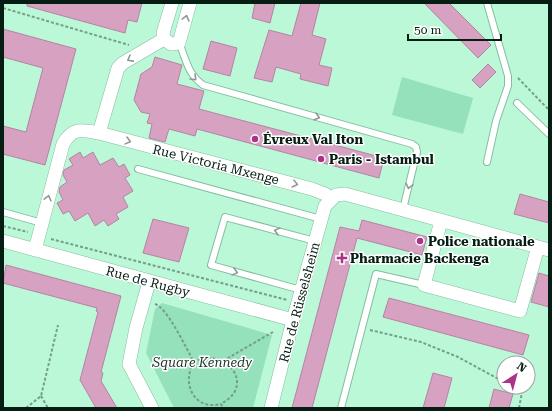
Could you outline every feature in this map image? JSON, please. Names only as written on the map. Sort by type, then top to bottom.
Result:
[{"type":"street","points":[[172,3],[163,33],[164,39],[171,44],[179,43],[190,3]]},
{"type":"street","points":[[99,133],[118,68],[123,63],[164,39]]},
{"type":"street","name":"Rue Victoria Mxenge","points":[[35,250],[63,144],[68,134],[75,131],[85,130],[99,133],[312,189],[325,194],[331,199]]},
{"type":"street","points":[[331,199],[336,195],[345,194],[543,249],[520,311],[424,285],[441,221]]},
{"type":"street","name":"Rue de Rüsselsheim","points":[[271,408],[293,320],[321,219],[325,206],[331,199]]},
{"type":"street","name":"Rue de Rugby","points":[[3,242],[293,320]]},
{"type":"street","points":[[149,282],[129,364],[152,408]]},
{"type":"lane","points":[[487,3],[508,76],[508,86],[496,121],[487,162]]},
{"type":"lane","points":[[179,43],[187,61],[189,72],[203,85],[412,144],[416,147],[417,152],[403,209]]},
{"type":"lane","points":[[517,103],[549,134]]},
{"type":"lane","points":[[138,169],[321,219]]},
{"type":"lane","points":[[3,212],[42,223]]},
{"type":"lane","points":[[301,290],[211,265],[225,217],[315,241]]},
{"type":"lane","points":[[341,408],[376,274],[424,285]]},
{"type":"path","points":[[3,8],[146,50]]},
{"type":"path","points":[[506,66],[549,110]]},
{"type":"path","points":[[3,226],[298,303]]},
{"type":"path","points":[[144,302],[160,305],[167,314],[194,362]]},
{"type":"path","points":[[26,408],[40,396],[58,325]]},
{"type":"path","points":[[362,328],[421,342],[458,357],[496,378]]},
{"type":"path","points":[[223,361],[273,332]]},
{"type":"path","points":[[208,357],[223,361],[233,371],[237,381],[235,391],[221,404],[210,406],[201,402],[193,396],[189,387],[188,379],[190,369],[194,362],[201,358],[208,357]]},
{"type":"path","points":[[519,408],[521,395]]},
{"type":"path","points":[[40,396],[48,408]]},
{"type":"path","points":[[221,404],[223,408]]},
{"type":"green space","points":[[402,77],[473,98],[463,134],[392,115]]},
{"type":"green space","name":"Square Kennedy","points":[[162,303],[272,335],[253,408],[174,408],[146,353],[155,309]]},
{"type":"building","points":[[27,3],[142,3],[137,22],[128,20],[125,33],[27,6]]},
{"type":"building","points":[[255,3],[275,3],[270,23],[252,18]]},
{"type":"building","points":[[301,3],[320,3],[312,35],[326,39],[319,65],[332,68],[328,86],[300,79],[301,74],[276,67],[272,82],[254,78],[269,30],[292,36]]},
{"type":"building","points":[[424,3],[449,3],[491,45],[478,58]]},
{"type":"building","points":[[3,29],[76,49],[45,165],[3,154],[3,126],[26,132],[43,68],[3,57]]},
{"type":"building","points":[[211,41],[237,48],[230,76],[203,69]]},
{"type":"building","points":[[155,57],[182,65],[177,84],[204,91],[199,109],[384,158],[379,178],[197,129],[195,136],[169,129],[165,142],[149,138],[152,124],[147,123],[150,114],[141,112],[134,100],[141,74],[152,67]]},
{"type":"building","points":[[488,64],[496,72],[480,88],[472,80]]},
{"type":"building","points":[[80,152],[83,158],[93,152],[100,165],[113,158],[119,167],[124,164],[130,175],[125,178],[133,191],[123,197],[128,207],[116,214],[119,219],[108,226],[104,220],[95,226],[88,213],[75,221],[69,211],[63,214],[57,203],[63,200],[59,192],[60,187],[67,182],[63,175],[64,170],[73,165],[69,159]]},
{"type":"building","points":[[520,194],[549,202],[549,223],[514,214]]},
{"type":"building","points":[[153,219],[189,228],[179,262],[143,253]]},
{"type":"building","points":[[362,220],[427,237],[422,255],[357,238],[312,408],[292,408],[340,227],[359,231]]},
{"type":"building","points":[[6,265],[121,296],[101,372],[103,373],[101,381],[117,408],[96,408],[80,380],[98,312],[96,311],[97,308],[3,283]]},
{"type":"building","points":[[539,273],[549,276],[549,307],[531,302]]},
{"type":"building","points":[[389,298],[529,335],[523,355],[383,317]]},
{"type":"building","points":[[433,373],[452,378],[444,408],[423,408]]},
{"type":"building","points":[[494,389],[496,390],[496,395],[513,395],[509,408],[489,408]]},
{"type":"place","name":"Évreux Val Iton","points":[[255,139]]},
{"type":"place","name":"Paris - Istambul","points":[[321,159]]},
{"type":"place","name":"Police nationale","points":[[420,241]]},
{"type":"place","name":"Pharmacie Backenga","points":[[342,258]]}]
